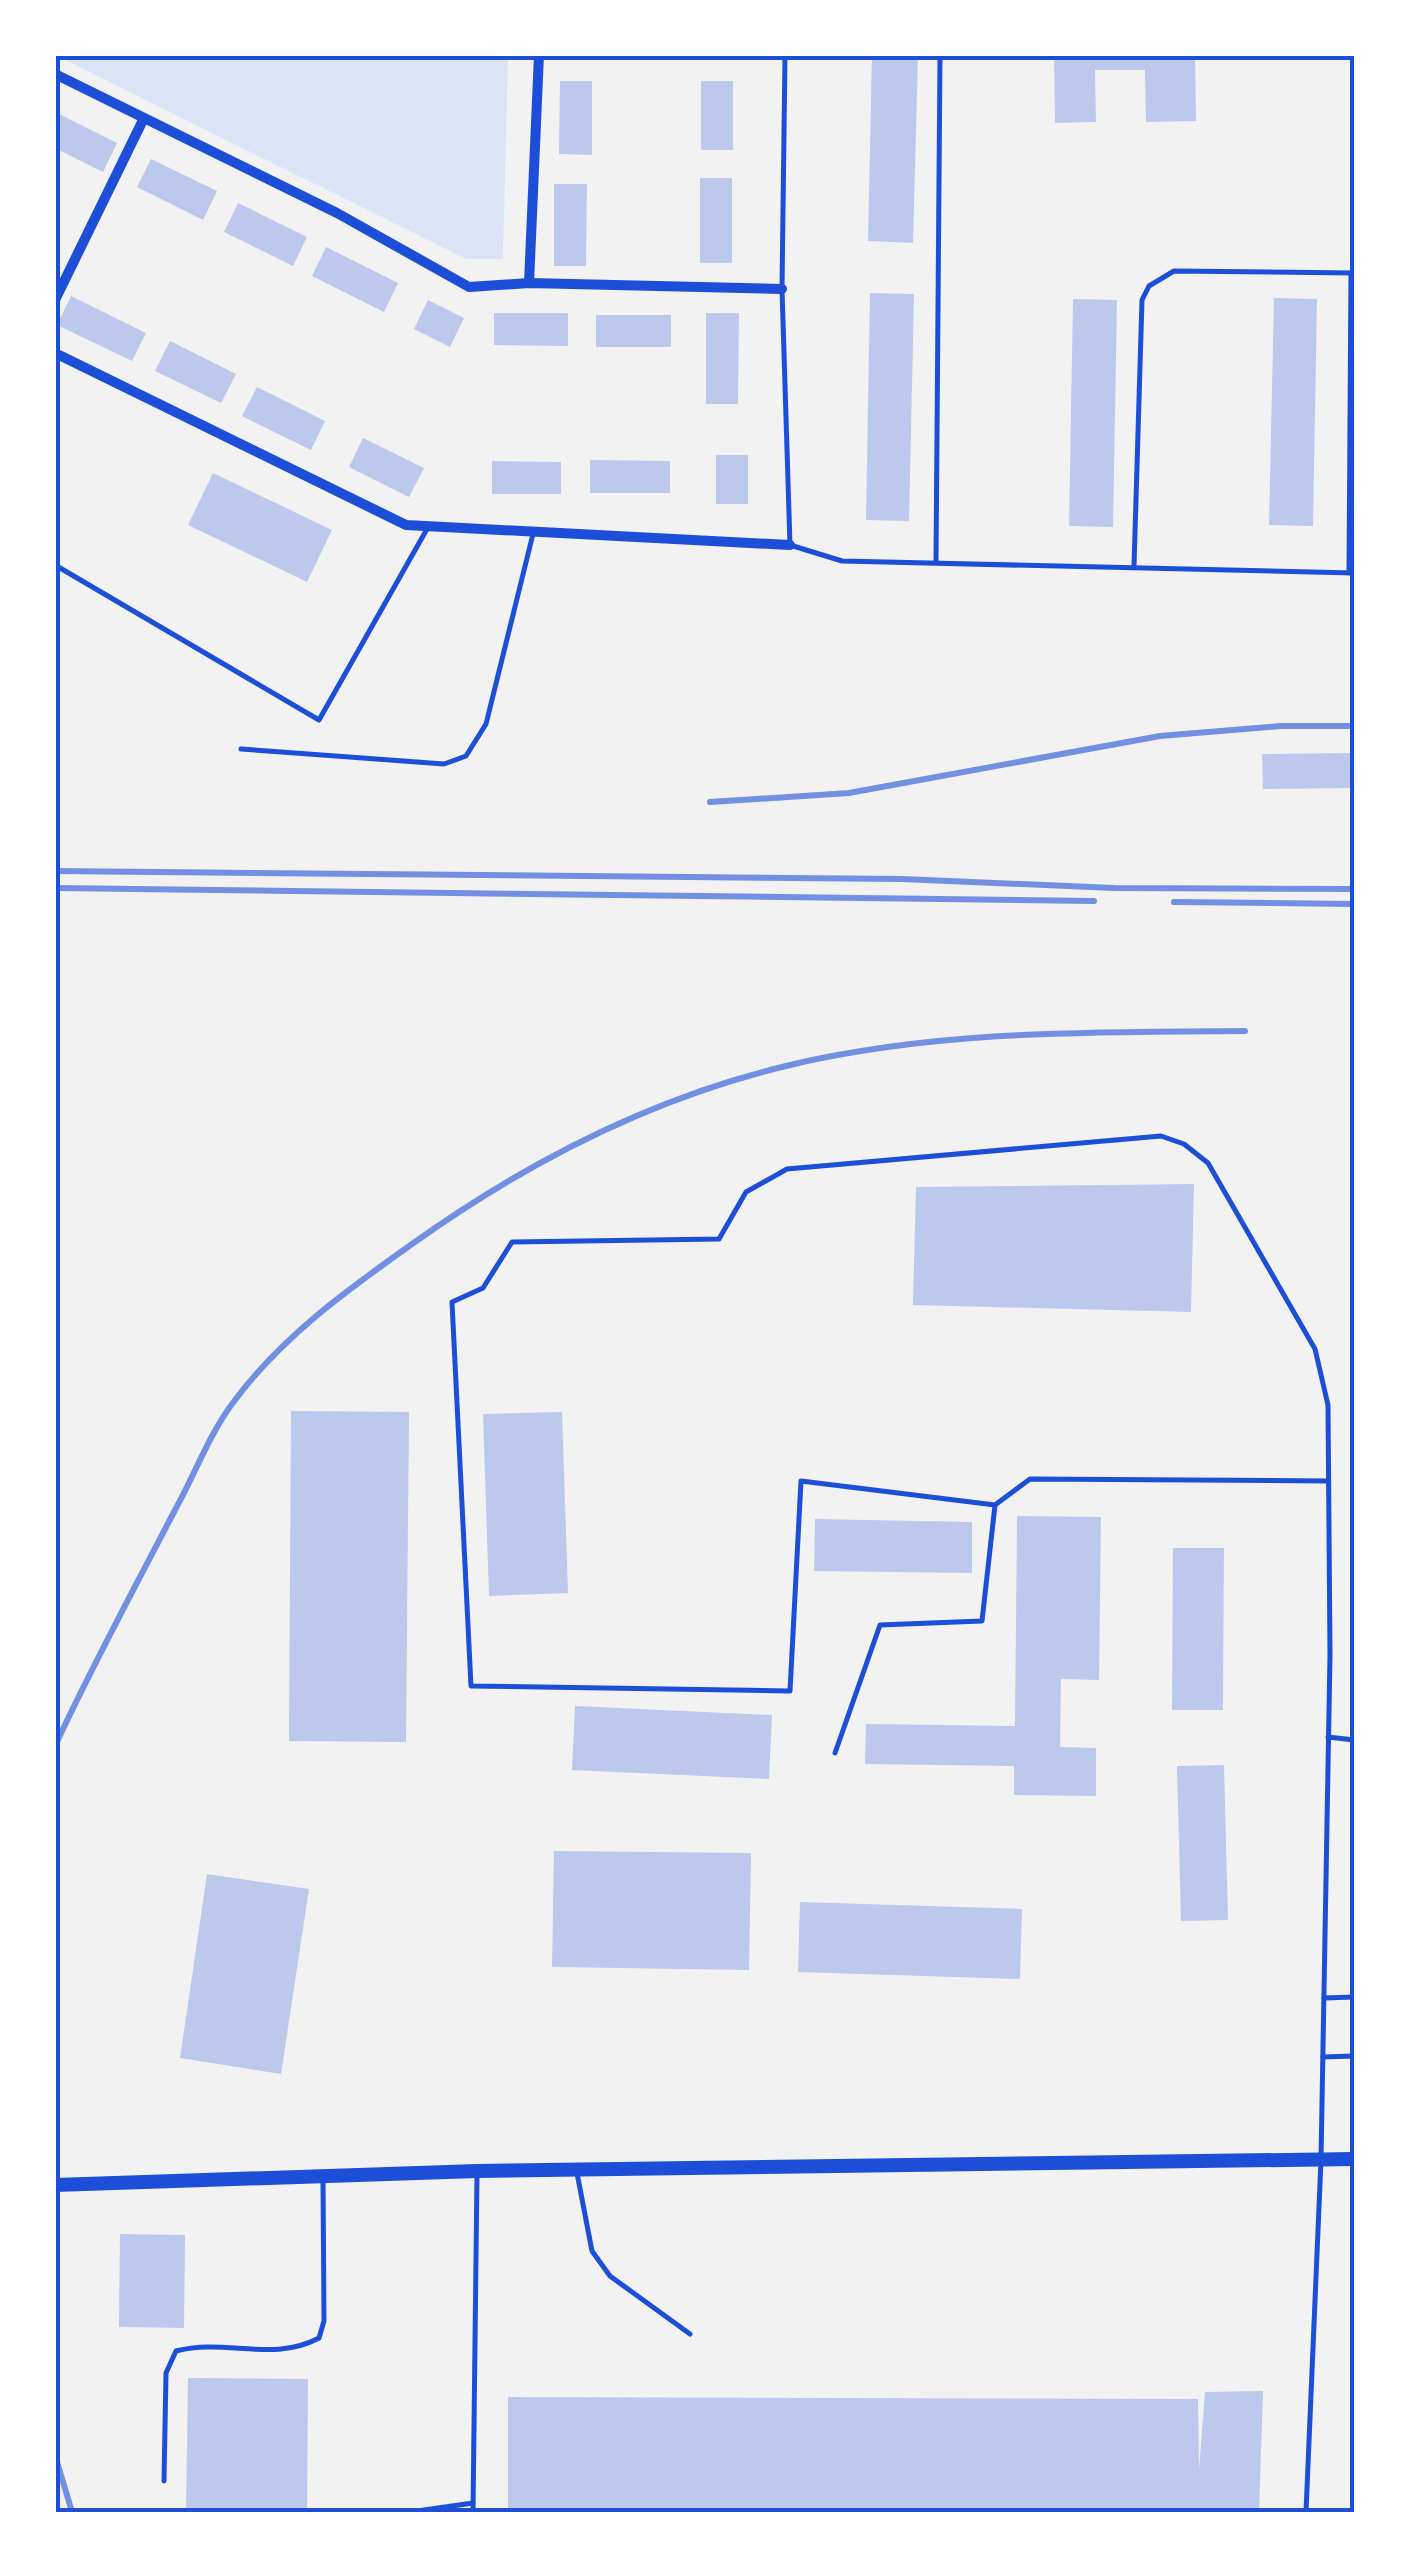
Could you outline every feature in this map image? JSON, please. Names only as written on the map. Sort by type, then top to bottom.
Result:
[{"type":"main road","points":[[55,2184],[577,2170],[1354,2159]]},
{"type":"street","points":[[529,283],[539,55]]},
{"type":"street","points":[[55,74],[338,213],[469,287],[529,283],[782,289]]},
{"type":"street","points":[[55,300],[144,118]]},
{"type":"street","points":[[55,353],[406,525],[790,545]]},
{"type":"lane","points":[[784,55],[782,289],[790,545],[842,561],[1351,573],[1353,273],[1174,271],[1148,286],[1142,300],[1134,566]]},
{"type":"lane","points":[[936,562],[940,55]]},
{"type":"lane","points":[[55,565],[319,720],[429,526]]},
{"type":"lane","points":[[241,749],[444,764],[466,756],[486,724],[534,532]]},
{"type":"lane","points":[[1306,2512],[1321,2160],[1328,1737],[1328,1481],[1328,1405],[1315,1350],[1208,1163],[1184,1144],[1160,1136],[787,1169],[746,1192],[719,1239],[512,1242],[484,1288],[452,1302],[471,1686],[790,1691],[801,1481],[994,1505],[1030,1479],[1328,1481]]},
{"type":"lane","points":[[835,1753],[880,1625],[982,1621],[994,1505]]},
{"type":"lane","points":[[1328,1737],[1354,1740]]},
{"type":"lane","points":[[1324,1998],[1354,1997]]},
{"type":"lane","points":[[1323,2057],[1354,2056]]},
{"type":"lane","points":[[577,2170],[592,2251],[610,2276],[690,2334]]},
{"type":"lane","points":[[473,2512],[476,2172]]},
{"type":"lane","points":[[164,2481],[166,2373],[176,2351],[198,2345],[293,2352],[319,2338],[324,2322],[322,2176]]},
{"type":"lane","points":[[410,2512],[473,2503]]},
{"type":"shaded area","points":[[55,55],[508,55],[503,259],[466,259]]},
{"type":"building","points":[[872,55],[918,55],[913,243],[868,241]]},
{"type":"building","points":[[1054,55],[1195,55],[1196,121],[1146,122],[1145,70],[1095,70],[1096,122],[1055,123]]},
{"type":"building","points":[[560,81],[592,81],[592,155],[559,154]]},
{"type":"building","points":[[701,81],[733,81],[733,150],[701,150]]},
{"type":"building","points":[[55,112],[117,143],[103,172],[55,148]]},
{"type":"building","points":[[151,159],[217,191],[203,220],[137,187]]},
{"type":"building","points":[[700,178],[732,178],[732,263],[700,263]]},
{"type":"building","points":[[554,184],[587,184],[586,266],[554,266]]},
{"type":"building","points":[[238,203],[307,237],[293,266],[224,232]]},
{"type":"building","points":[[326,247],[398,283],[384,312],[312,276]]},
{"type":"building","points":[[870,293],[914,294],[909,521],[866,520]]},
{"type":"building","points":[[71,296],[146,333],[132,361],[57,325]]},
{"type":"building","points":[[1274,298],[1317,299],[1313,526],[1269,525]]},
{"type":"building","points":[[1073,299],[1117,300],[1113,527],[1069,526]]},
{"type":"building","points":[[428,300],[464,318],[450,347],[414,329]]},
{"type":"building","points":[[494,313],[568,313],[568,346],[494,345]]},
{"type":"building","points":[[706,313],[739,313],[738,404],[706,404]]},
{"type":"building","points":[[596,315],[671,315],[671,347],[596,347]]},
{"type":"building","points":[[170,341],[236,374],[221,403],[155,371]]},
{"type":"building","points":[[257,387],[325,421],[311,450],[242,416]]},
{"type":"building","points":[[363,438],[424,468],[409,497],[349,467]]},
{"type":"building","points":[[716,455],[748,455],[748,504],[716,504]]},
{"type":"building","points":[[590,460],[670,461],[670,493],[590,493]]},
{"type":"building","points":[[492,461],[561,462],[561,494],[492,494]]},
{"type":"building","points":[[213,473],[332,530],[307,582],[188,525]]},
{"type":"building","points":[[1354,753],[1354,788],[1263,789],[1262,754]]},
{"type":"building","points":[[1194,1184],[1191,1312],[913,1305],[916,1187]]},
{"type":"building","points":[[291,1411],[409,1412],[406,1742],[289,1741]]},
{"type":"building","points":[[562,1412],[568,1593],[489,1596],[483,1414]]},
{"type":"building","points":[[1017,1516],[1101,1517],[1099,1680],[1061,1679],[1060,1747],[1096,1748],[1096,1796],[1014,1795],[1014,1766],[865,1764],[866,1724],[1015,1726]]},
{"type":"building","points":[[815,1519],[972,1522],[972,1573],[814,1571]]},
{"type":"building","points":[[1173,1548],[1224,1548],[1223,1710],[1172,1710]]},
{"type":"building","points":[[575,1706],[772,1715],[769,1779],[572,1770]]},
{"type":"building","points":[[1224,1765],[1228,1920],[1181,1921],[1177,1766]]},
{"type":"building","points":[[554,1851],[751,1853],[749,1970],[552,1967]]},
{"type":"building","points":[[207,1874],[309,1889],[281,2074],[180,2058]]},
{"type":"building","points":[[800,1902],[1022,1909],[1020,1979],[798,1972]]},
{"type":"building","points":[[120,2234],[185,2235],[184,2328],[119,2327]]},
{"type":"building","points":[[188,2378],[308,2379],[307,2512],[186,2512]]},
{"type":"building","points":[[1263,2391],[1259,2512],[508,2512],[508,2397],[1198,2399],[1199,2470],[1205,2392]]},
{"type":"railway","points":[[710,802],[849,793],[1160,736],[1281,726],[1354,726]]},
{"type":"railway","points":[[55,871],[902,879],[1114,888],[1354,889]]},
{"type":"railway","points":[[55,888],[1094,901]]},
{"type":"railway","points":[[1174,902],[1354,904]]},
{"type":"railway","points":[[55,1746],[209,1442],[251,1380],[293,1336],[339,1298],[499,1187],[638,1115],[736,1080],[842,1054],[1014,1035],[1245,1031]]},
{"type":"railway","points":[[55,2455],[72,2512]]}]
